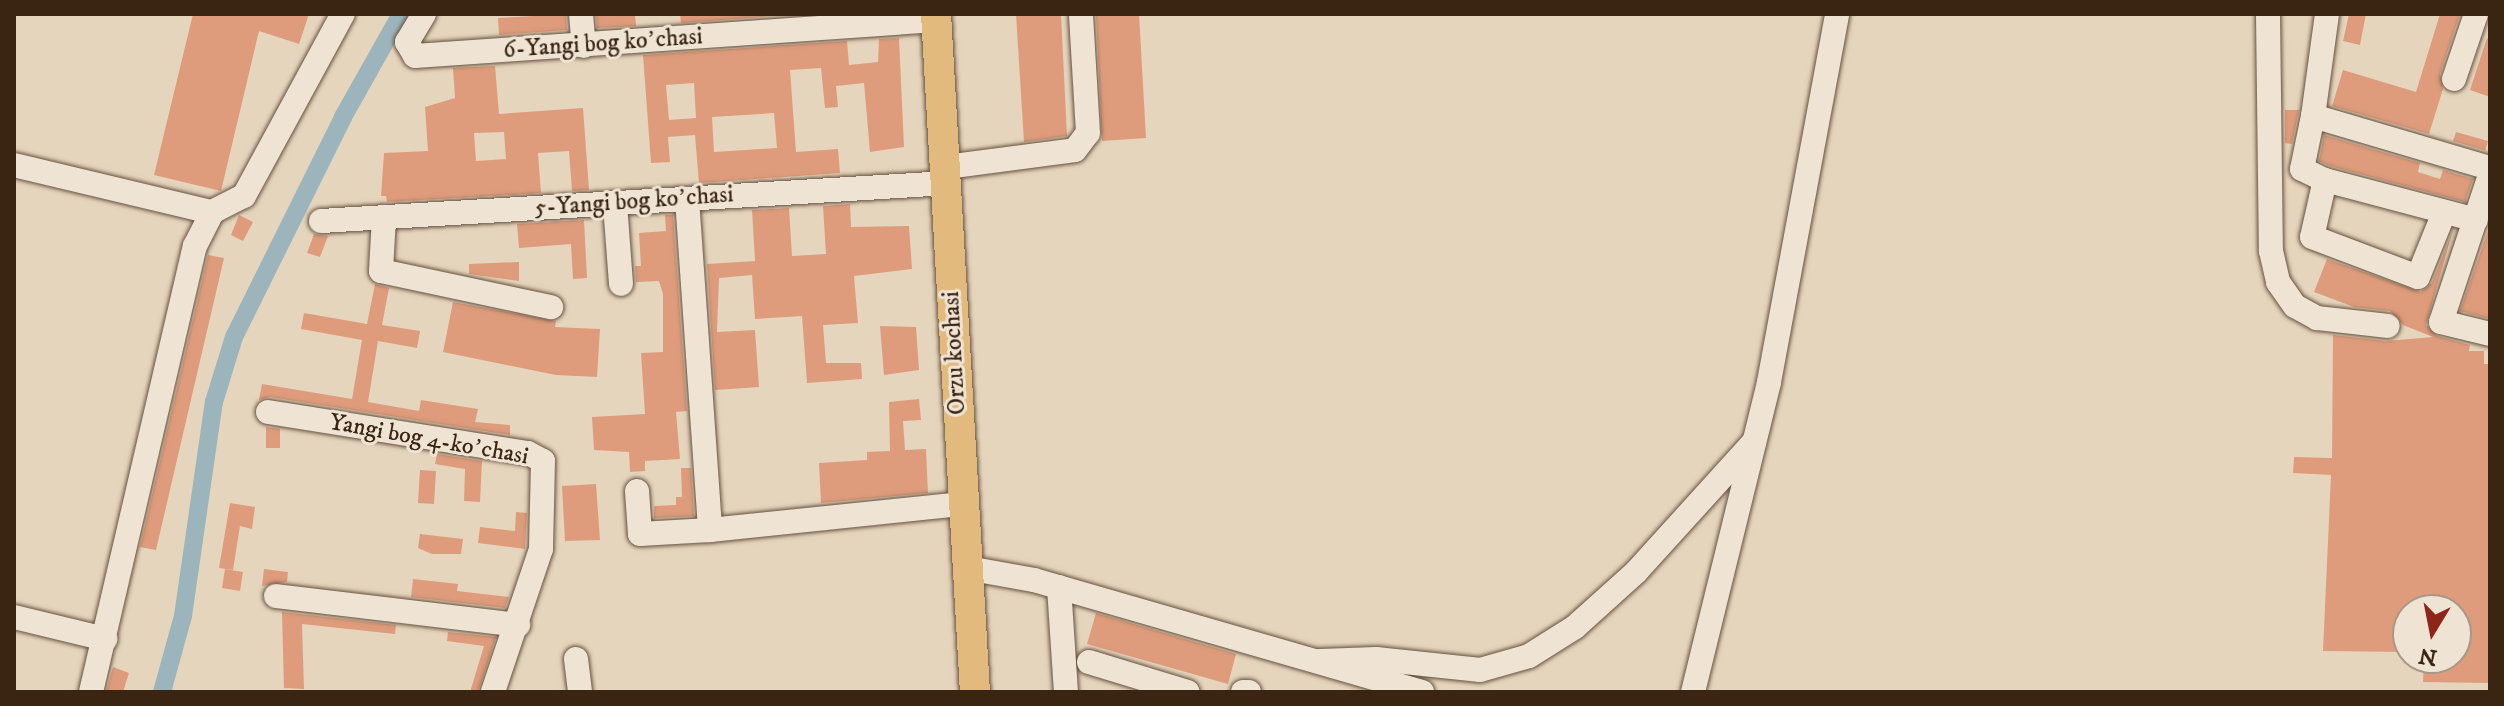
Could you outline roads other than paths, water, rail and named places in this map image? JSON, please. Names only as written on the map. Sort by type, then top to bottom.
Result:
[{"type":"main road","name":"Orzu kochasi","points":[[936,17],[975,692]]},
{"type":"street","points":[[91,692],[195,246],[212,212],[244,196],[343,14]]},
{"type":"street","name":"6-Yangi bog koʼchasi","points":[[424,14],[407,42],[415,56],[584,46],[735,24],[936,17]]},
{"type":"street","points":[[581,14],[584,46]]},
{"type":"street","name":"5-Yangi bog koʼchasi","points":[[321,221],[687,199],[946,175],[1075,150],[1088,133],[1081,14]]},
{"type":"street","points":[[1693,692],[1755,440],[1837,14]]},
{"type":"street","points":[[2268,14],[2271,251],[2278,282],[2295,306],[2317,318],[2388,326]]},
{"type":"street","points":[[2327,14],[2313,116],[2302,169],[2325,180],[2443,215],[2476,220]]},
{"type":"street","points":[[2454,79],[2476,14]]},
{"type":"street","points":[[2313,116],[2489,177],[2441,322],[2490,334]]},
{"type":"street","points":[[14,165],[212,212]]},
{"type":"street","points":[[2325,180],[2312,237],[2418,277],[2443,215]]},
{"type":"street","points":[[687,199],[710,530]]},
{"type":"street","points":[[615,204],[621,284]]},
{"type":"street","points":[[384,217],[381,271],[551,307]]},
{"type":"street","name":"Yangi bog 4-koʼchasi","points":[[268,412],[528,453],[543,461],[541,549],[493,692]]},
{"type":"street","points":[[1320,661],[1376,659],[1480,670],[1529,656],[1575,627],[1636,572],[1755,440]]},
{"type":"street","points":[[637,491],[640,534],[710,530],[963,504]]},
{"type":"street","points":[[967,568],[1059,587],[1422,692]]},
{"type":"street","points":[[1059,587],[1066,692]]},
{"type":"street","points":[[276,596],[518,625]]},
{"type":"street","points":[[14,617],[105,639]]},
{"type":"street","points":[[576,659],[580,692]]},
{"type":"street","points":[[1089,662],[1188,692]]},
{"type":"waterway","points":[[162,692],[183,616],[214,402],[234,337],[343,117],[401,14]]}]
